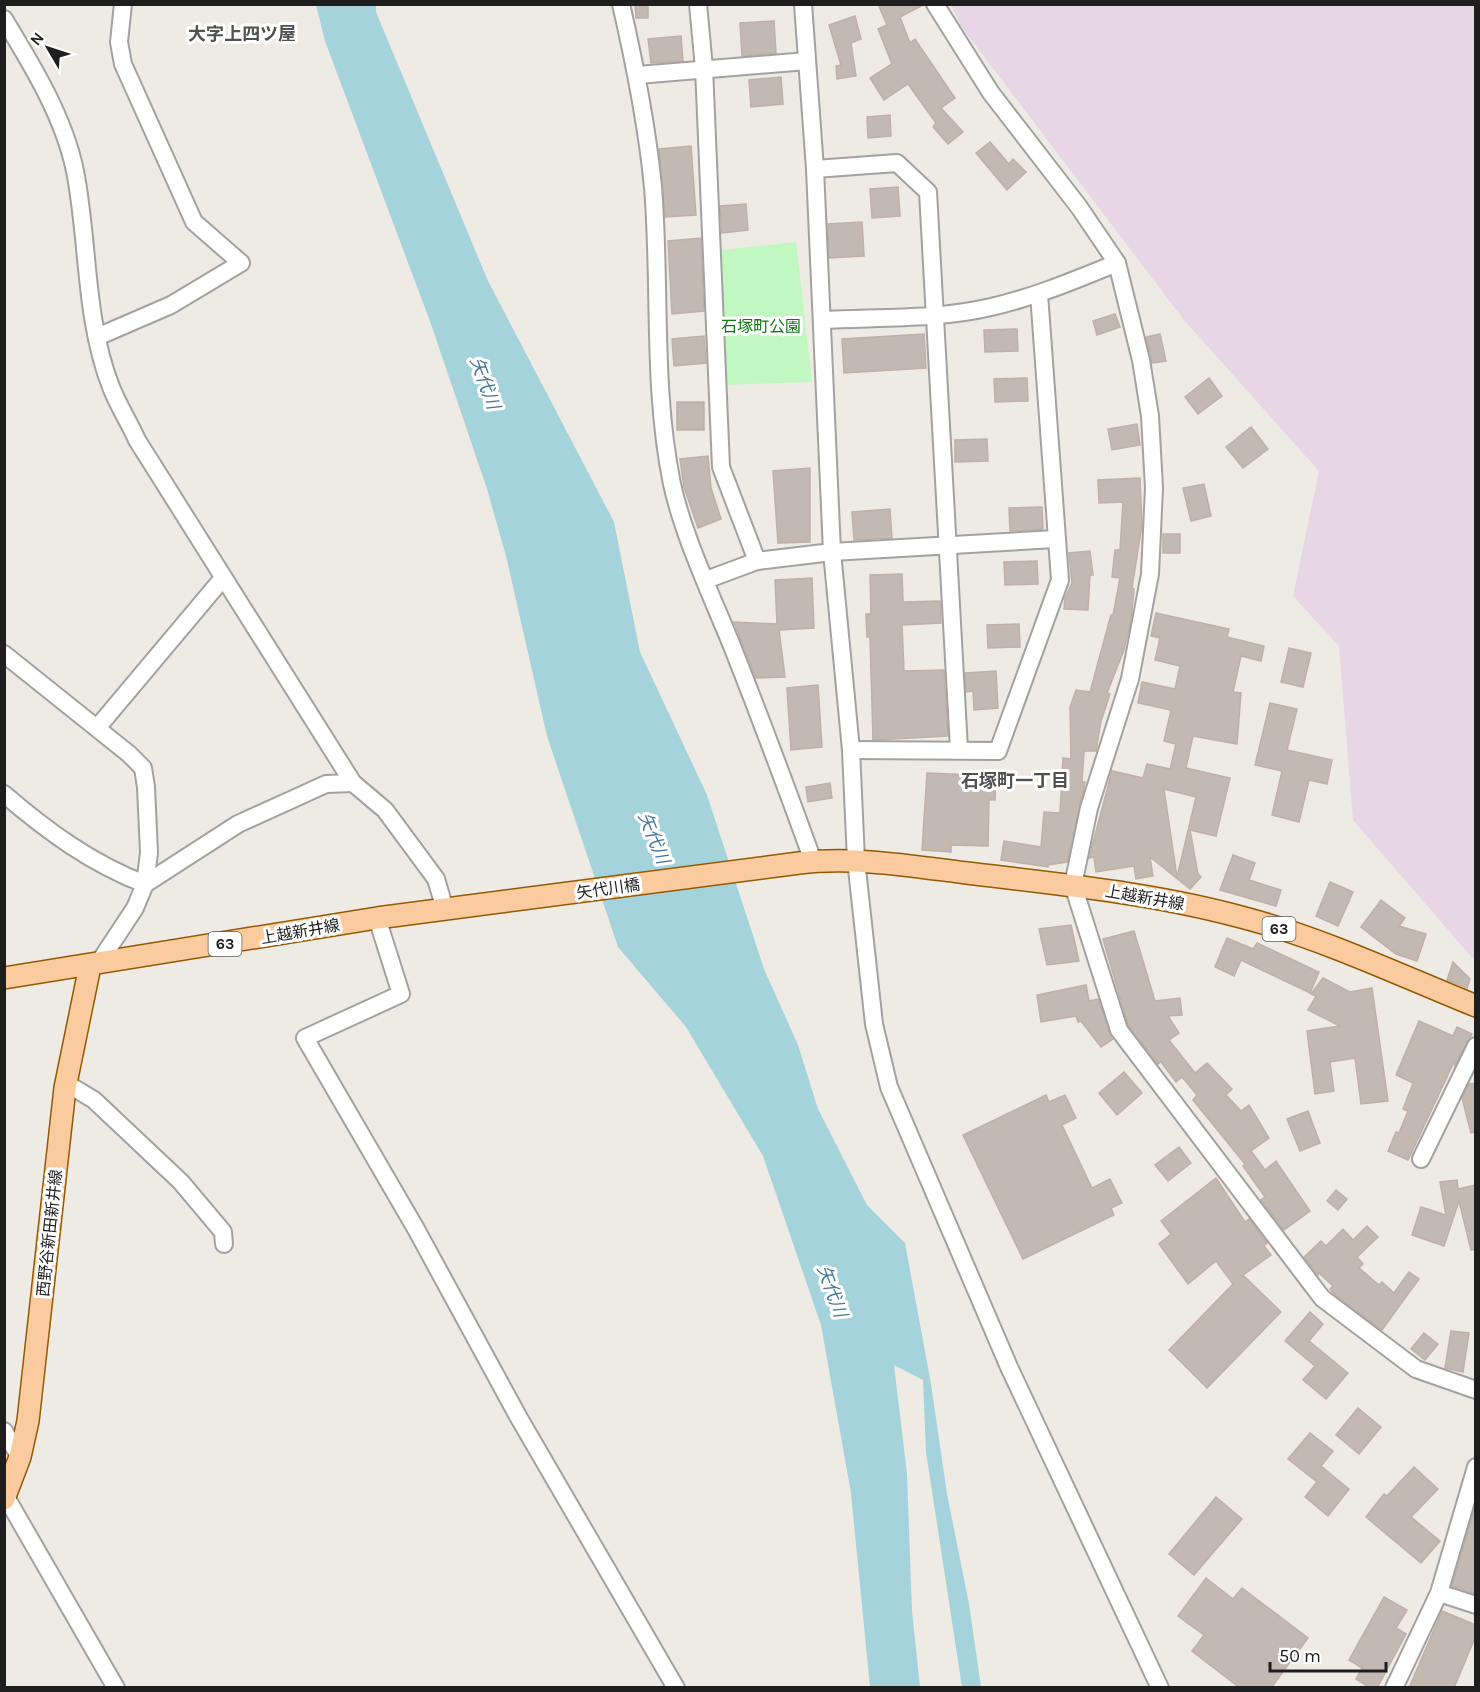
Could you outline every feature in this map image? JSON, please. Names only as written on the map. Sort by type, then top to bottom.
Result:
[{"type":"main road","name":"上越新井線","points":[[806,862],[856,861],[1073,885],[1172,901],[1253,920],[1346,953],[1476,1006]]},
{"type":"main road","name":"矢代川橋","points":[[489,904],[806,862]]},
{"type":"main road","name":"上越新井線","points":[[4,978],[377,918],[489,904]]},
{"type":"main road","name":"西野谷新田新井線","points":[[5,1498],[20,1457],[28,1420],[66,1083],[94,965]]},
{"type":"street","points":[[97,337],[171,305],[241,263],[194,222],[123,64],[119,42],[123,4]]},
{"type":"street","points":[[621,4],[638,75],[653,187],[657,323],[667,453],[673,487],[705,580],[757,708],[806,862]]},
{"type":"street","points":[[698,4],[704,68],[721,467],[757,561]]},
{"type":"street","points":[[803,4],[815,169],[832,552],[851,750],[856,861],[874,1024],[890,1088],[1008,1367],[1160,1688]]},
{"type":"street","points":[[935,4],[991,93],[1079,207],[1117,263],[1141,360],[1150,416],[1154,488],[1150,574],[1130,679],[1089,808],[1073,885],[1119,1030],[1322,1298],[1416,1369],[1476,1390]]},
{"type":"street","points":[[4,19],[62,129],[75,171],[97,337],[111,387],[137,440],[353,783],[385,810],[436,879],[445,909]]},
{"type":"street","points":[[638,75],[807,61]]},
{"type":"street","points":[[815,169],[897,163],[928,192],[959,749]]},
{"type":"street","points":[[822,320],[935,315],[990,308],[1039,294],[1117,263]]},
{"type":"street","points":[[851,750],[998,751],[1059,580],[1039,294]]},
{"type":"street","points":[[705,580],[757,561],[832,552],[1055,539]]},
{"type":"street","points":[[97,728],[223,578]]},
{"type":"street","points":[[4,654],[143,768],[148,816],[146,884],[135,908],[94,965]]},
{"type":"street","points":[[146,884],[238,824],[326,784],[353,783]]},
{"type":"street","points":[[4,794],[33,819],[81,852],[114,872],[146,884]]},
{"type":"street","points":[[377,918],[401,994],[305,1038],[416,1229],[519,1418],[676,1688]]},
{"type":"street","points":[[1421,1159],[1476,1046]]},
{"type":"street","points":[[66,1083],[94,1100],[181,1182],[223,1232],[224,1244]]},
{"type":"street","points":[[4,1431],[20,1457]]},
{"type":"street","points":[[1394,1688],[1439,1593],[1476,1467]]},
{"type":"street","points":[[5,1498],[116,1688]]},
{"type":"street","points":[[1439,1593],[1476,1605]]},
{"type":"shaded area","points":[[951,5],[1475,5],[1475,961],[1353,820],[1339,646],[1293,596],[1319,471],[1184,320],[961,26]]},
{"type":"green space","name":"石塚町公園","points":[[796,242],[812,382],[721,385],[713,251]]},
{"type":"water","name":"矢代川","points":[[316,5],[376,5],[376,12],[488,281],[614,522],[640,652],[707,795],[764,969],[798,1045],[818,1109],[867,1205],[905,1243],[931,1384],[947,1494],[969,1604],[981,1687],[962,1687],[926,1452],[923,1380],[894,1365],[907,1474],[912,1611],[920,1687],[870,1687],[851,1493],[821,1325],[763,1156],[686,1027],[618,947],[547,736],[506,556],[487,489],[431,324],[325,41]]},
{"type":"building","points":[[635,4],[648,4],[648,18],[636,18]]},
{"type":"building","points":[[878,4],[925,4],[900,17],[910,43],[915,39],[955,98],[941,108],[963,132],[948,144],[933,127],[936,123],[908,84],[884,100],[870,78],[892,64],[878,29],[887,25]]},
{"type":"building","points":[[855,16],[861,39],[851,43],[856,76],[837,79],[836,66],[841,65],[829,25]]},
{"type":"building","points":[[774,21],[776,53],[742,56],[740,23]]},
{"type":"building","points":[[681,36],[683,61],[651,63],[648,39]]},
{"type":"building","points":[[781,77],[783,104],[751,107],[749,80]]},
{"type":"building","points":[[890,115],[891,136],[868,138],[867,117]]},
{"type":"building","points":[[990,142],[1009,164],[1013,159],[1026,172],[1007,190],[976,153]]},
{"type":"building","points":[[691,146],[696,215],[665,217],[659,149]]},
{"type":"building","points":[[898,187],[900,216],[872,218],[870,189]]},
{"type":"building","points":[[746,204],[748,230],[722,233],[720,206]]},
{"type":"building","points":[[862,222],[864,256],[829,258],[828,224]]},
{"type":"building","points":[[701,238],[704,311],[672,314],[668,241]]},
{"type":"building","points":[[1115,314],[1120,327],[1097,335],[1093,321]]},
{"type":"building","points":[[1017,329],[1018,351],[985,352],[984,330]]},
{"type":"building","points":[[924,334],[926,368],[844,373],[842,339]]},
{"type":"building","points":[[1160,334],[1166,361],[1152,363],[1146,337]]},
{"type":"building","points":[[704,336],[706,363],[674,366],[672,339]]},
{"type":"building","points":[[1027,378],[1028,401],[995,402],[994,379]]},
{"type":"building","points":[[1209,378],[1222,396],[1198,414],[1185,397]]},
{"type":"building","points":[[677,402],[704,402],[704,430],[677,430]]},
{"type":"building","points":[[1137,424],[1140,445],[1112,450],[1108,429]]},
{"type":"building","points":[[1251,427],[1268,449],[1243,468],[1226,447]]},
{"type":"building","points":[[987,439],[988,461],[955,462],[955,440]]},
{"type":"building","points":[[708,456],[711,488],[721,519],[698,528],[684,487],[680,459]]},
{"type":"building","points":[[810,468],[810,542],[778,543],[773,471]]},
{"type":"building","points":[[1140,478],[1142,525],[1132,588],[1134,589],[1131,620],[1124,650],[1107,693],[1110,694],[1101,721],[1096,751],[1084,751],[1082,782],[1085,782],[1067,862],[1048,865],[1048,867],[1001,860],[1004,841],[1041,847],[1044,812],[1060,813],[1063,758],[1071,759],[1070,707],[1076,690],[1090,692],[1111,615],[1113,615],[1120,578],[1112,577],[1115,550],[1120,550],[1123,502],[1099,503],[1098,480]]},
{"type":"building","points":[[1204,484],[1211,516],[1191,521],[1183,488]]},
{"type":"building","points":[[1042,507],[1043,529],[1010,531],[1009,508]]},
{"type":"building","points":[[890,509],[892,538],[854,540],[852,512]]},
{"type":"building","points":[[1163,534],[1180,534],[1180,553],[1163,553]]},
{"type":"building","points":[[1090,551],[1093,575],[1090,575],[1088,610],[1064,609],[1065,598],[1072,583],[1069,553]]},
{"type":"building","points":[[1037,561],[1038,584],[1005,585],[1004,562]]},
{"type":"building","points":[[902,574],[903,602],[940,601],[941,623],[902,625],[904,671],[944,670],[948,736],[873,740],[870,637],[867,637],[866,614],[871,614],[870,575]]},
{"type":"building","points":[[812,578],[814,628],[779,630],[785,677],[756,678],[734,622],[777,624],[775,580]]},
{"type":"building","points":[[1156,613],[1229,629],[1227,637],[1264,646],[1261,661],[1241,656],[1233,692],[1241,693],[1237,744],[1193,736],[1186,768],[1230,778],[1216,836],[1190,830],[1198,874],[1201,877],[1190,889],[1150,857],[1153,876],[1136,879],[1134,866],[1096,872],[1094,857],[1089,858],[1112,771],[1143,778],[1147,764],[1170,769],[1176,744],[1164,741],[1171,710],[1138,703],[1142,682],[1175,689],[1180,666],[1155,660],[1160,638],[1151,636]],"holes":[[[1164,789],[1196,797],[1177,877]]]},
{"type":"building","points":[[1019,624],[1020,647],[988,648],[987,625]]},
{"type":"building","points":[[1289,648],[1311,653],[1303,687],[1281,682]]},
{"type":"building","points":[[996,671],[998,708],[974,710],[973,691],[966,692],[965,673]]},
{"type":"building","points":[[818,685],[822,747],[791,750],[787,688]]},
{"type":"building","points":[[1270,703],[1297,709],[1287,750],[1332,760],[1327,784],[1309,780],[1299,822],[1272,815],[1282,771],[1255,765]]},
{"type":"building","points":[[927,773],[996,776],[995,800],[989,800],[988,846],[951,845],[951,852],[922,850]]},
{"type":"building","points":[[830,783],[832,798],[808,802],[806,787]]},
{"type":"building","points":[[1233,855],[1255,863],[1249,880],[1281,890],[1276,906],[1220,890]]},
{"type":"building","points":[[1330,882],[1353,892],[1338,926],[1316,916]]},
{"type":"building","points":[[1381,900],[1405,918],[1399,926],[1426,934],[1417,961],[1396,954],[1361,927]]},
{"type":"building","points":[[1071,925],[1079,961],[1047,965],[1039,929]]},
{"type":"building","points":[[1134,931],[1155,1001],[1180,998],[1182,1015],[1168,1016],[1179,1033],[1169,1040],[1195,1073],[1207,1063],[1232,1089],[1226,1095],[1241,1111],[1249,1105],[1269,1138],[1251,1151],[1265,1170],[1276,1161],[1310,1211],[1284,1230],[1261,1200],[1265,1197],[1243,1166],[1245,1164],[1193,1100],[1197,1095],[1182,1077],[1176,1082],[1161,1062],[1158,1064],[1128,1025],[1103,939]]},
{"type":"building","points":[[1227,938],[1253,949],[1257,943],[1319,972],[1310,993],[1241,960],[1234,976],[1215,967]]},
{"type":"building","points":[[1453,962],[1470,979],[1467,988],[1447,980]]},
{"type":"building","points":[[1323,978],[1350,992],[1372,988],[1388,1101],[1361,1104],[1355,1058],[1330,1062],[1334,1091],[1315,1094],[1307,1031],[1340,1026],[1308,1010],[1316,996],[1311,994]]},
{"type":"building","points":[[1086,985],[1089,1001],[1098,999],[1113,1039],[1101,1047],[1081,1021],[1078,1022],[1076,1016],[1041,1022],[1037,995]]},
{"type":"building","points":[[1419,1021],[1453,1036],[1457,1027],[1472,1034],[1455,1066],[1454,1062],[1408,1160],[1388,1151],[1408,1111],[1403,1109],[1413,1083],[1396,1075]]},
{"type":"building","points":[[1124,1072],[1142,1093],[1117,1115],[1099,1093]]},
{"type":"building","points":[[1476,1083],[1476,1132],[1471,1133],[1462,1098],[1469,1084]]},
{"type":"building","points":[[1046,1095],[1049,1102],[1065,1095],[1076,1118],[1062,1125],[1092,1188],[1110,1179],[1122,1203],[1111,1208],[1114,1215],[1023,1259],[963,1135]]},
{"type":"building","points":[[1308,1111],[1320,1143],[1300,1151],[1287,1119]]},
{"type":"building","points":[[1179,1147],[1191,1163],[1168,1181],[1155,1165]]},
{"type":"building","points":[[1216,1178],[1245,1222],[1249,1219],[1267,1243],[1264,1246],[1271,1255],[1243,1275],[1281,1312],[1207,1388],[1169,1350],[1233,1284],[1216,1261],[1188,1284],[1159,1244],[1171,1234],[1161,1221]]},
{"type":"building","points":[[1457,1180],[1458,1189],[1476,1185],[1476,1249],[1471,1250],[1459,1201],[1444,1246],[1412,1235],[1421,1207],[1446,1215],[1440,1182]]},
{"type":"building","points":[[1336,1190],[1347,1199],[1338,1210],[1327,1201]]},
{"type":"building","points":[[1367,1226],[1378,1237],[1357,1257],[1363,1264],[1359,1268],[1379,1285],[1382,1282],[1394,1293],[1409,1272],[1419,1279],[1382,1330],[1336,1296],[1330,1289],[1333,1286],[1319,1273],[1318,1275],[1304,1257],[1321,1241],[1326,1246],[1343,1229],[1353,1240]]},
{"type":"building","points":[[1310,1312],[1323,1324],[1309,1341],[1348,1373],[1326,1399],[1303,1380],[1315,1366],[1285,1341]]},
{"type":"building","points":[[1451,1331],[1469,1333],[1463,1372],[1445,1368]]},
{"type":"building","points":[[1424,1333],[1438,1344],[1425,1360],[1411,1349]]},
{"type":"building","points":[[1358,1408],[1381,1427],[1359,1454],[1336,1435]]},
{"type":"building","points":[[1310,1433],[1333,1451],[1321,1466],[1349,1489],[1328,1516],[1305,1497],[1317,1482],[1288,1459]]},
{"type":"building","points":[[1414,1467],[1438,1489],[1411,1517],[1440,1541],[1421,1563],[1366,1517],[1384,1494],[1387,1496]]},
{"type":"building","points":[[1216,1497],[1242,1519],[1194,1575],[1169,1554]]},
{"type":"building","points":[[1474,1510],[1476,1510],[1476,1594],[1452,1586]]},
{"type":"building","points":[[1206,1578],[1233,1599],[1242,1588],[1308,1638],[1271,1688],[1240,1688],[1192,1651],[1204,1635],[1178,1616]]},
{"type":"building","points":[[1384,1597],[1407,1610],[1396,1628],[1406,1634],[1377,1688],[1370,1688],[1356,1679],[1362,1668],[1349,1660]]},
{"type":"building","points":[[1442,1611],[1476,1625],[1476,1635],[1454,1688],[1409,1688]]},
{"type":"district","name":"大字上四ツ屋","points":[[242,34]]},
{"type":"district","name":"石塚町一丁目","points":[[1015,781]]}]
